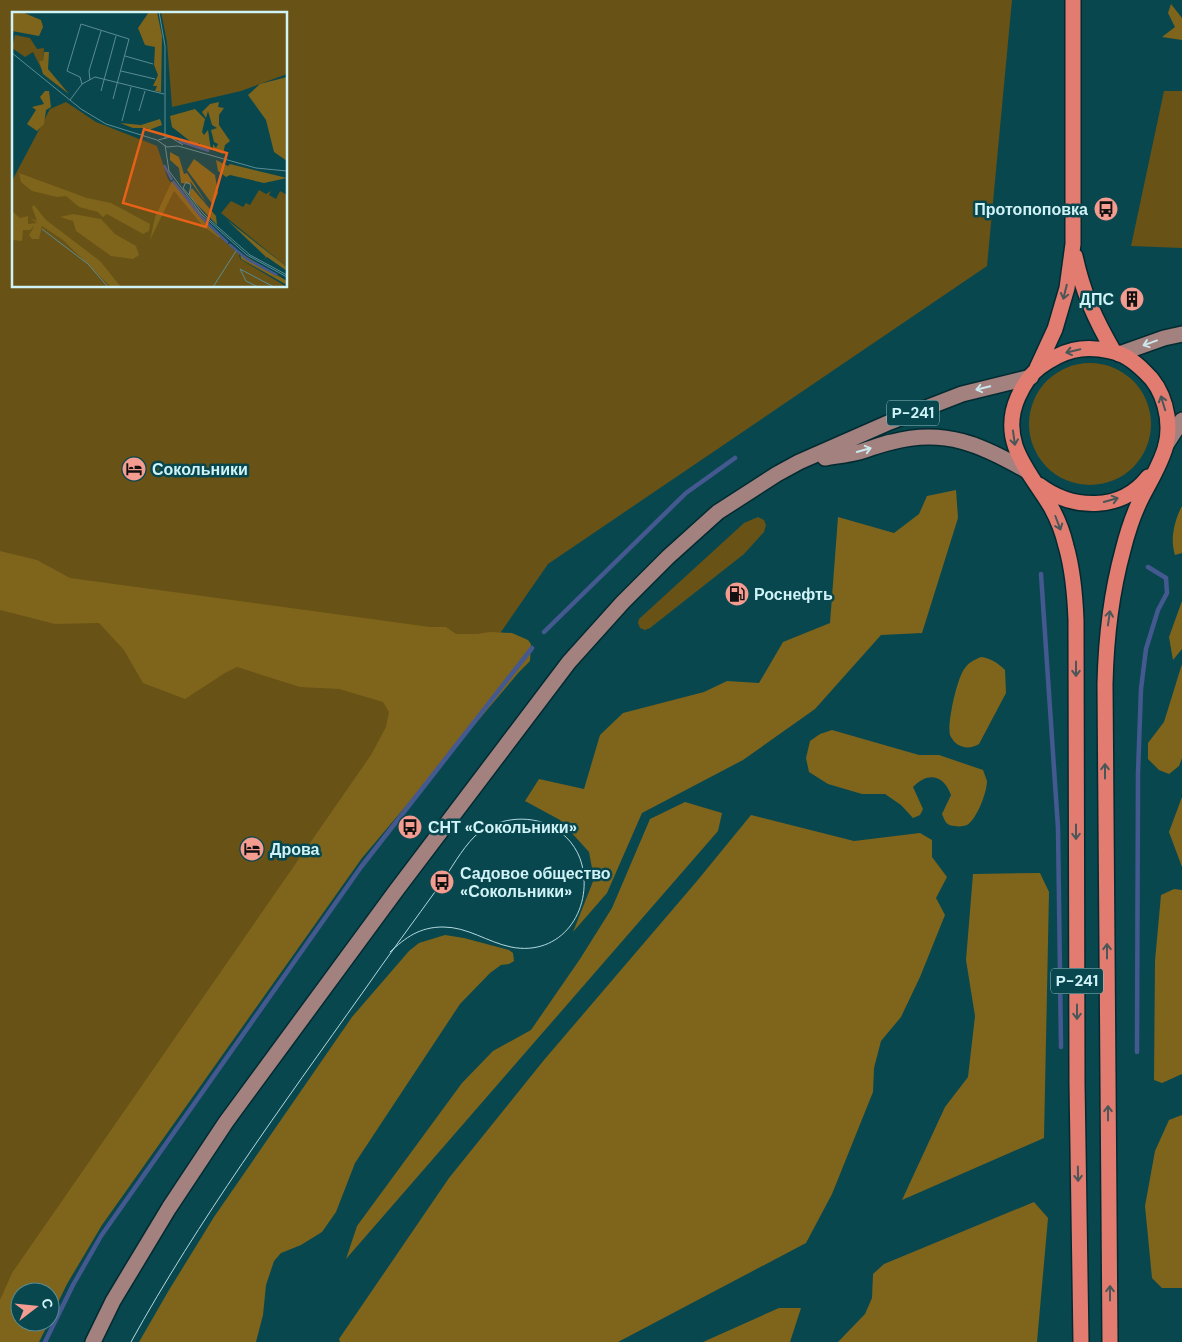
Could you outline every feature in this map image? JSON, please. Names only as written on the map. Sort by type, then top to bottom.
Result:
[{"type":"highway","name":"Р-241","points":[[1073,0],[1072,244],[1064,296],[1055,329],[1034,373],[1023,385],[1015,404],[1012,424],[1014,445],[1022,464],[1052,510],[1066,545],[1074,582],[1076,620],[1077,1083],[1080,1342]]},
{"type":"highway","name":"Р-241","points":[[1072,244],[1081,282],[1091,309],[1116,353],[1134,362],[1152,378],[1163,398],[1168,421],[1166,445],[1138,505],[1123,549],[1112,593],[1106,638],[1110,1342]]},
{"type":"highway","points":[[1034,373],[1053,357],[1073,350],[1093,348],[1116,353]]},
{"type":"highway","points":[[1031,476],[1050,493],[1069,501],[1096,504],[1109,502],[1128,494],[1144,482],[1157,466]]},
{"type":"main road","points":[[1116,353],[1182,334]]},
{"type":"main road","name":"Р-241","points":[[799,462],[890,422],[962,394],[1034,373]]},
{"type":"main road","points":[[1166,445],[1182,420]]},
{"type":"main road","name":"Р-241","points":[[799,462],[859,452],[893,441],[936,436],[974,444],[991,451],[1031,476]]},
{"type":"main road","points":[[93,1342],[113,1301],[169,1208],[226,1122],[394,892],[569,662],[623,602],[668,557],[718,512],[762,483],[799,462]]},
{"type":"shaded area","points":[[0,0],[1012,0],[987,266],[548,564],[55,1276],[42,1282],[10,1282],[10,1332],[0,1342]]},
{"type":"shaded area","points":[[1171,4],[1182,18],[1182,40],[1162,37],[1175,27],[1168,13]]},
{"type":"shaded area","points":[[1164,91],[1182,91],[1182,248],[1131,246]]},
{"type":"shaded area","points":[[1090,363],[1113,368],[1133,381],[1146,401],[1151,424],[1146,447],[1133,467],[1113,480],[1090,485],[1067,480],[1047,467],[1034,447],[1029,424],[1034,401],[1047,381],[1067,368]]},
{"type":"shaded area","points":[[956,490],[958,518],[922,633],[881,635],[815,709],[743,760],[642,813],[607,893],[573,932],[594,879],[589,852],[560,820],[525,801],[539,779],[584,789],[600,735],[623,713],[704,692],[727,681],[759,683],[783,642],[830,623],[838,517],[894,533],[919,514],[927,496]]},
{"type":"shaded area","points":[[1182,506],[1182,553],[1175,555],[1173,543],[1174,530]]},
{"type":"shaded area","points":[[758,517],[764,520],[766,525],[764,532],[744,554],[650,628],[645,630],[640,628],[639,619],[744,523]]},
{"type":"shaded area","points":[[0,551],[37,560],[70,578],[430,627],[446,627],[456,634],[512,633],[528,640],[531,644],[530,661],[362,858],[102,1225],[60,1298],[60,1282],[10,1282],[10,1332],[44,1332],[39,1342],[0,1342],[0,1300],[12,1273],[371,755],[386,727],[389,712],[383,702],[339,689],[300,687],[237,667],[185,699],[143,683],[124,650],[99,623],[55,624],[0,610]]},
{"type":"shaded area","points":[[1182,601],[1182,649],[1173,660],[1169,637]]},
{"type":"shaded area","points":[[981,657],[994,661],[1005,670],[1006,693],[979,744],[971,747],[962,747],[950,735],[951,711],[962,673],[970,663]]},
{"type":"shaded area","points":[[1182,664],[1182,758],[1179,766],[1169,774],[1159,770],[1148,759],[1148,743],[1164,722]]},
{"type":"shaded area","points":[[832,730],[919,755],[939,755],[983,770],[987,786],[981,805],[971,822],[967,825],[952,826],[947,823],[942,814],[951,795],[940,779],[930,777],[913,787],[923,809],[920,815],[913,818],[901,805],[885,794],[862,794],[828,784],[809,772],[806,758],[810,741],[820,734]]},
{"type":"shaded area","points":[[1182,797],[1182,867],[1169,832]]},
{"type":"shaded area","points":[[685,802],[722,813],[718,831],[346,1259],[357,1226],[462,1083],[493,1051],[531,1030],[580,959],[612,908],[650,819]]},
{"type":"shaded area","points":[[751,815],[854,841],[920,833],[932,840],[932,857],[947,877],[936,898],[945,915],[920,977],[901,1017],[881,1041],[874,1068],[873,1092],[832,1194],[806,1243],[618,1342],[340,1342],[339,1339],[449,1178],[544,1060]]},
{"type":"shaded area","points":[[1040,873],[1049,892],[1044,1138],[902,1200],[945,1107],[968,1077],[975,1016],[966,960],[973,874]]},
{"type":"shaded area","points":[[1174,889],[1182,890],[1182,1074],[1162,1083],[1154,1080],[1155,961],[1161,895]]},
{"type":"shaded area","points":[[445,935],[509,950],[513,953],[514,961],[501,965],[490,973],[460,1004],[355,1163],[336,1212],[322,1232],[301,1245],[281,1253],[274,1261],[266,1285],[263,1315],[256,1342],[139,1342],[214,1217],[352,1017],[409,951],[419,943]]},
{"type":"shaded area","points":[[1182,1115],[1182,1288],[1162,1288],[1152,1278],[1145,1206],[1155,1151],[1169,1120]]},
{"type":"shaded area","points":[[1034,1202],[1048,1218],[1037,1342],[838,1342],[865,1314],[872,1298],[873,1274],[884,1264]]},
{"type":"shaded area","points":[[779,1308],[801,1308],[790,1342],[703,1342]]},
{"type":"waterway","points":[[544,632],[686,493],[735,458]]},
{"type":"waterway","points":[[1137,1052],[1138,773],[1141,689],[1146,649],[1158,610],[1167,593],[1166,578],[1148,567]]},
{"type":"waterway","points":[[1041,574],[1058,828],[1061,1047]]},
{"type":"waterway","points":[[45,1342],[73,1285],[101,1236],[361,867],[532,648]]},
{"type":"tram line","points":[[131,1342],[185,1251],[242,1164],[302,1077],[382,965],[391,952],[401,938],[440,885],[470,841],[492,825],[512,820],[532,820],[542,822],[556,829],[571,842],[578,853],[584,882],[583,899],[578,914],[558,938],[545,945],[529,948],[511,947],[461,929],[435,927],[414,934],[402,942],[396,947],[390,952]]},
{"type":"place","name":"Протопоповка","points":[[1106,209]]},
{"type":"place","name":"ДПС","points":[[1132,299]]},
{"type":"place","name":"Сокольники","points":[[134,469]]},
{"type":"place","name":"Роснефть","points":[[737,594]]},
{"type":"place","name":"СНТ «Сокольники»","points":[[410,827]]},
{"type":"place","name":"Дрова","points":[[252,849]]},
{"type":"place","name":"Садовое общество «Сокольники»","points":[[442,882]]}]
